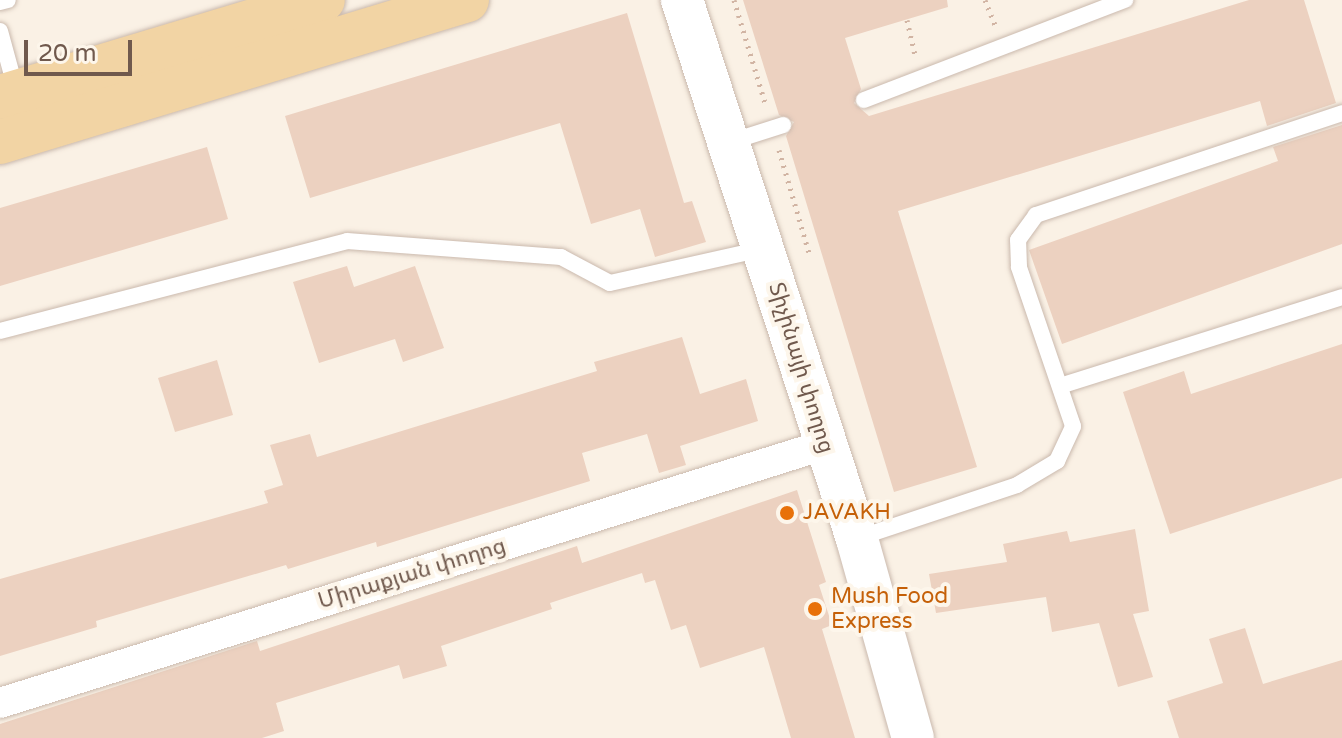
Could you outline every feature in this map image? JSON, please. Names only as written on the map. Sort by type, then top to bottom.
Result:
[{"type":"main road","points":[[8,94],[323,0]]},
{"type":"main road","points":[[0,142],[467,0]]},
{"type":"main road","name":"Տիչինայի փողոց","points":[[682,0],[857,539],[913,738]]},
{"type":"street","name":"Միրաքյան փողոց","points":[[0,703],[824,445]]},
{"type":"lane","points":[[0,2],[8,0]]},
{"type":"lane","points":[[864,100],[1125,0]]},
{"type":"lane","points":[[0,31],[8,94]]},
{"type":"lane","points":[[857,539],[1017,485],[1057,461],[1073,426],[1019,267],[1018,240],[1036,215],[1342,113]]},
{"type":"lane","points":[[726,143],[783,125]]},
{"type":"lane","points":[[0,331],[347,241],[561,257],[610,283],[763,249]]},
{"type":"lane","points":[[1060,386],[1342,297]]},
{"type":"path","points":[[907,20],[921,78]]},
{"type":"building","points":[[743,0],[947,0],[948,7],[845,38],[861,89],[854,103],[869,116],[1249,0],[1304,0],[1336,103],[1267,126],[1260,101],[898,211],[977,467],[894,492],[786,136],[794,122],[779,115]]},
{"type":"building","points":[[627,13],[684,203],[692,201],[706,242],[655,257],[640,209],[591,224],[560,123],[310,198],[285,116]]},
{"type":"building","points":[[1342,125],[1342,244],[1062,344],[1029,250],[1278,161],[1273,147]]},
{"type":"building","points":[[207,147],[228,219],[0,286],[0,208]]},
{"type":"building","points":[[347,266],[354,287],[415,266],[444,348],[403,362],[395,339],[319,363],[293,282]]},
{"type":"building","points":[[682,337],[700,394],[746,379],[758,421],[680,446],[686,465],[659,473],[647,434],[582,453],[590,481],[377,547],[376,542],[288,569],[286,565],[96,621],[97,627],[0,656],[0,579],[268,503],[264,491],[283,485],[270,445],[310,434],[317,457],[597,371],[594,362]]},
{"type":"building","points":[[1342,344],[1342,478],[1170,534],[1123,392],[1184,371],[1191,394]]},
{"type":"building","points":[[217,360],[233,415],[175,432],[158,378]]},
{"type":"building","points":[[797,490],[826,582],[819,585],[832,625],[822,629],[855,738],[791,738],[764,647],[700,668],[686,625],[671,630],[655,580],[645,583],[642,573],[550,603],[552,609],[441,646],[447,666],[403,679],[399,665],[276,703],[284,731],[262,738],[0,738],[0,724],[257,641],[260,651],[577,546],[582,563]]},
{"type":"building","points":[[1135,529],[1149,611],[1133,614],[1153,677],[1118,687],[1099,623],[1052,632],[1046,597],[936,613],[929,574],[1007,562],[1003,544],[1067,531],[1070,542]]},
{"type":"building","points":[[1245,628],[1263,684],[1342,660],[1342,738],[1179,738],[1167,701],[1223,683],[1209,639]]},
{"type":"place","name":"JAVAKH","points":[[787,513]]},
{"type":"place","name":"Mush Food Express","points":[[815,609]]}]
